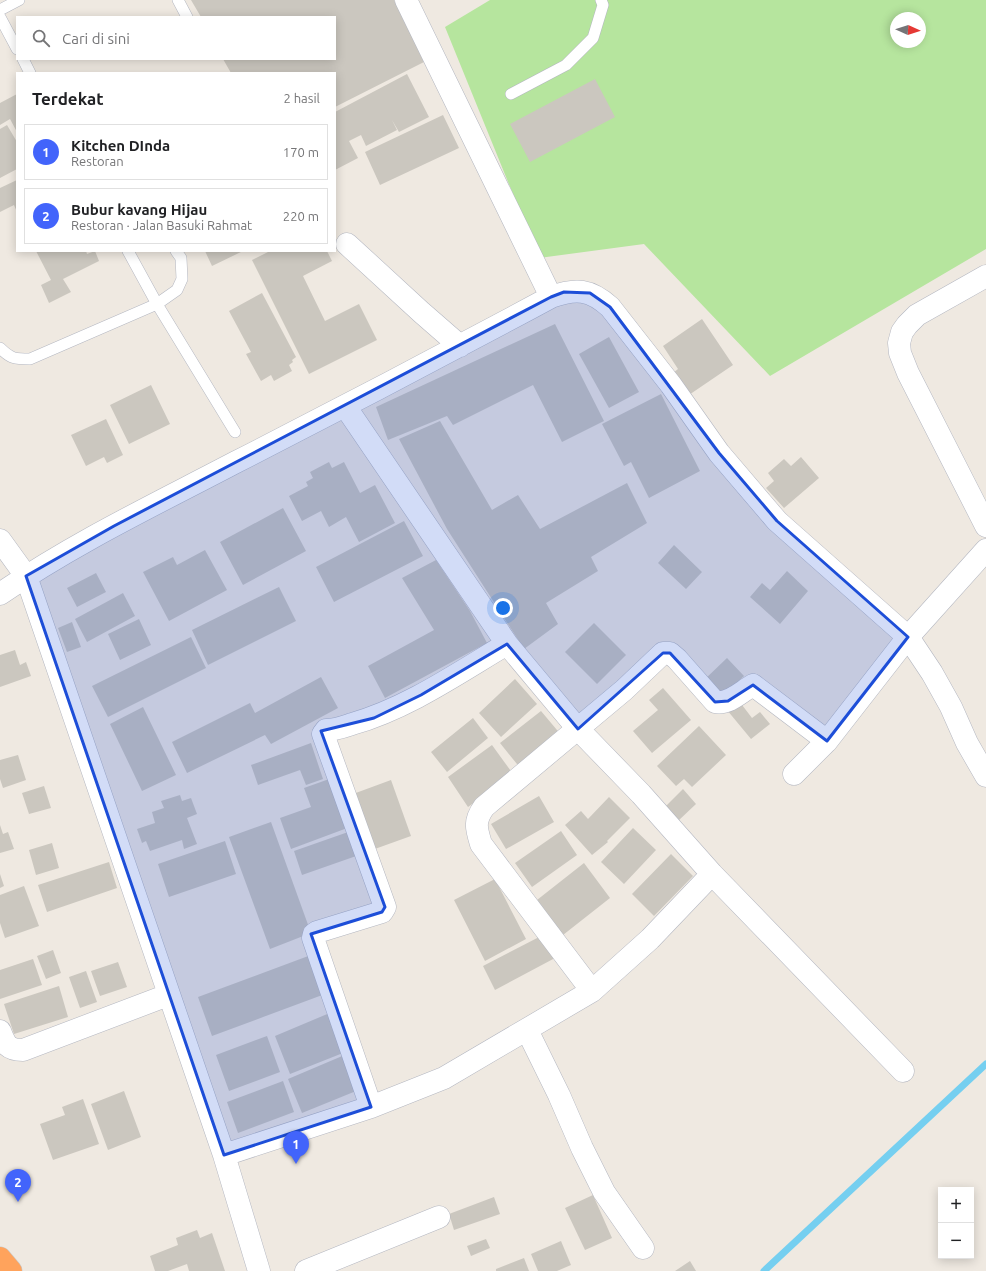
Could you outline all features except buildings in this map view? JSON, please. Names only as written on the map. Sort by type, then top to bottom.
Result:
[{"type":"highway","points":[[0,1258],[11,1271]]},
{"type":"street","points":[[406,0],[551,297]]},
{"type":"street","points":[[347,244],[460,346]]},
{"type":"street","points":[[986,276],[917,315],[902,332],[899,343],[900,353],[908,373],[986,526]]},
{"type":"street","points":[[0,594],[26,576],[114,526],[551,297],[564,292],[577,291],[590,293],[600,298],[610,307],[671,385],[719,453],[777,521],[908,637],[932,673],[951,707],[967,743],[986,776]]},
{"type":"street","points":[[344,406],[507,644],[578,729],[641,794],[712,874],[903,1070]]},
{"type":"street","points":[[0,540],[26,576],[224,1154],[259,1271]]},
{"type":"street","points":[[794,774],[827,741],[908,637],[986,550]]},
{"type":"street","points":[[371,1107],[313,938],[314,934],[317,932],[382,912],[385,907],[323,734],[326,730],[374,718],[421,695],[507,644]]},
{"type":"street","points":[[592,991],[481,844],[476,825],[478,815],[484,807],[624,690],[662,653],[670,653],[677,659],[715,702],[720,703],[728,701],[753,685],[827,741]]},
{"type":"street","points":[[224,1154],[371,1107],[444,1078],[592,991],[650,939],[712,874]]},
{"type":"street","points":[[0,1031],[7,1045],[16,1050],[23,1050],[168,994]]},
{"type":"street","points":[[527,1030],[604,1192],[643,1248]]},
{"type":"street","points":[[306,1271],[439,1217]]},
{"type":"lane","points":[[0,10],[19,0]]},
{"type":"lane","points":[[178,0],[186,16]]},
{"type":"lane","points":[[511,94],[566,64],[593,38],[603,5],[600,0]]},
{"type":"lane","points":[[0,17],[16,46]]},
{"type":"lane","points":[[24,60],[30,72]]},
{"type":"lane","points":[[129,252],[157,304],[235,432]]},
{"type":"lane","points":[[0,348],[6,354],[16,359],[30,358],[157,304],[178,290],[182,279],[181,258],[177,252]]},
{"type":"highlighted area","points":[[564,292],[590,293],[610,307],[719,453],[777,521],[908,637],[827,741],[753,685],[728,701],[715,702],[670,653],[663,653],[578,729],[507,644],[421,695],[374,718],[321,731],[385,907],[382,912],[311,934],[371,1107],[224,1155],[26,576],[114,526],[551,297]]},
{"type":"green space","points":[[490,0],[986,0],[986,249],[770,376],[644,244],[539,258],[445,27]]},
{"type":"waterway","points":[[764,1271],[986,1064]]},
{"type":"place","name":"Kitchen DInda","points":[[296,1164]]},
{"type":"place","name":"Bubur kavang Hijau","points":[[18,1202]]}]
